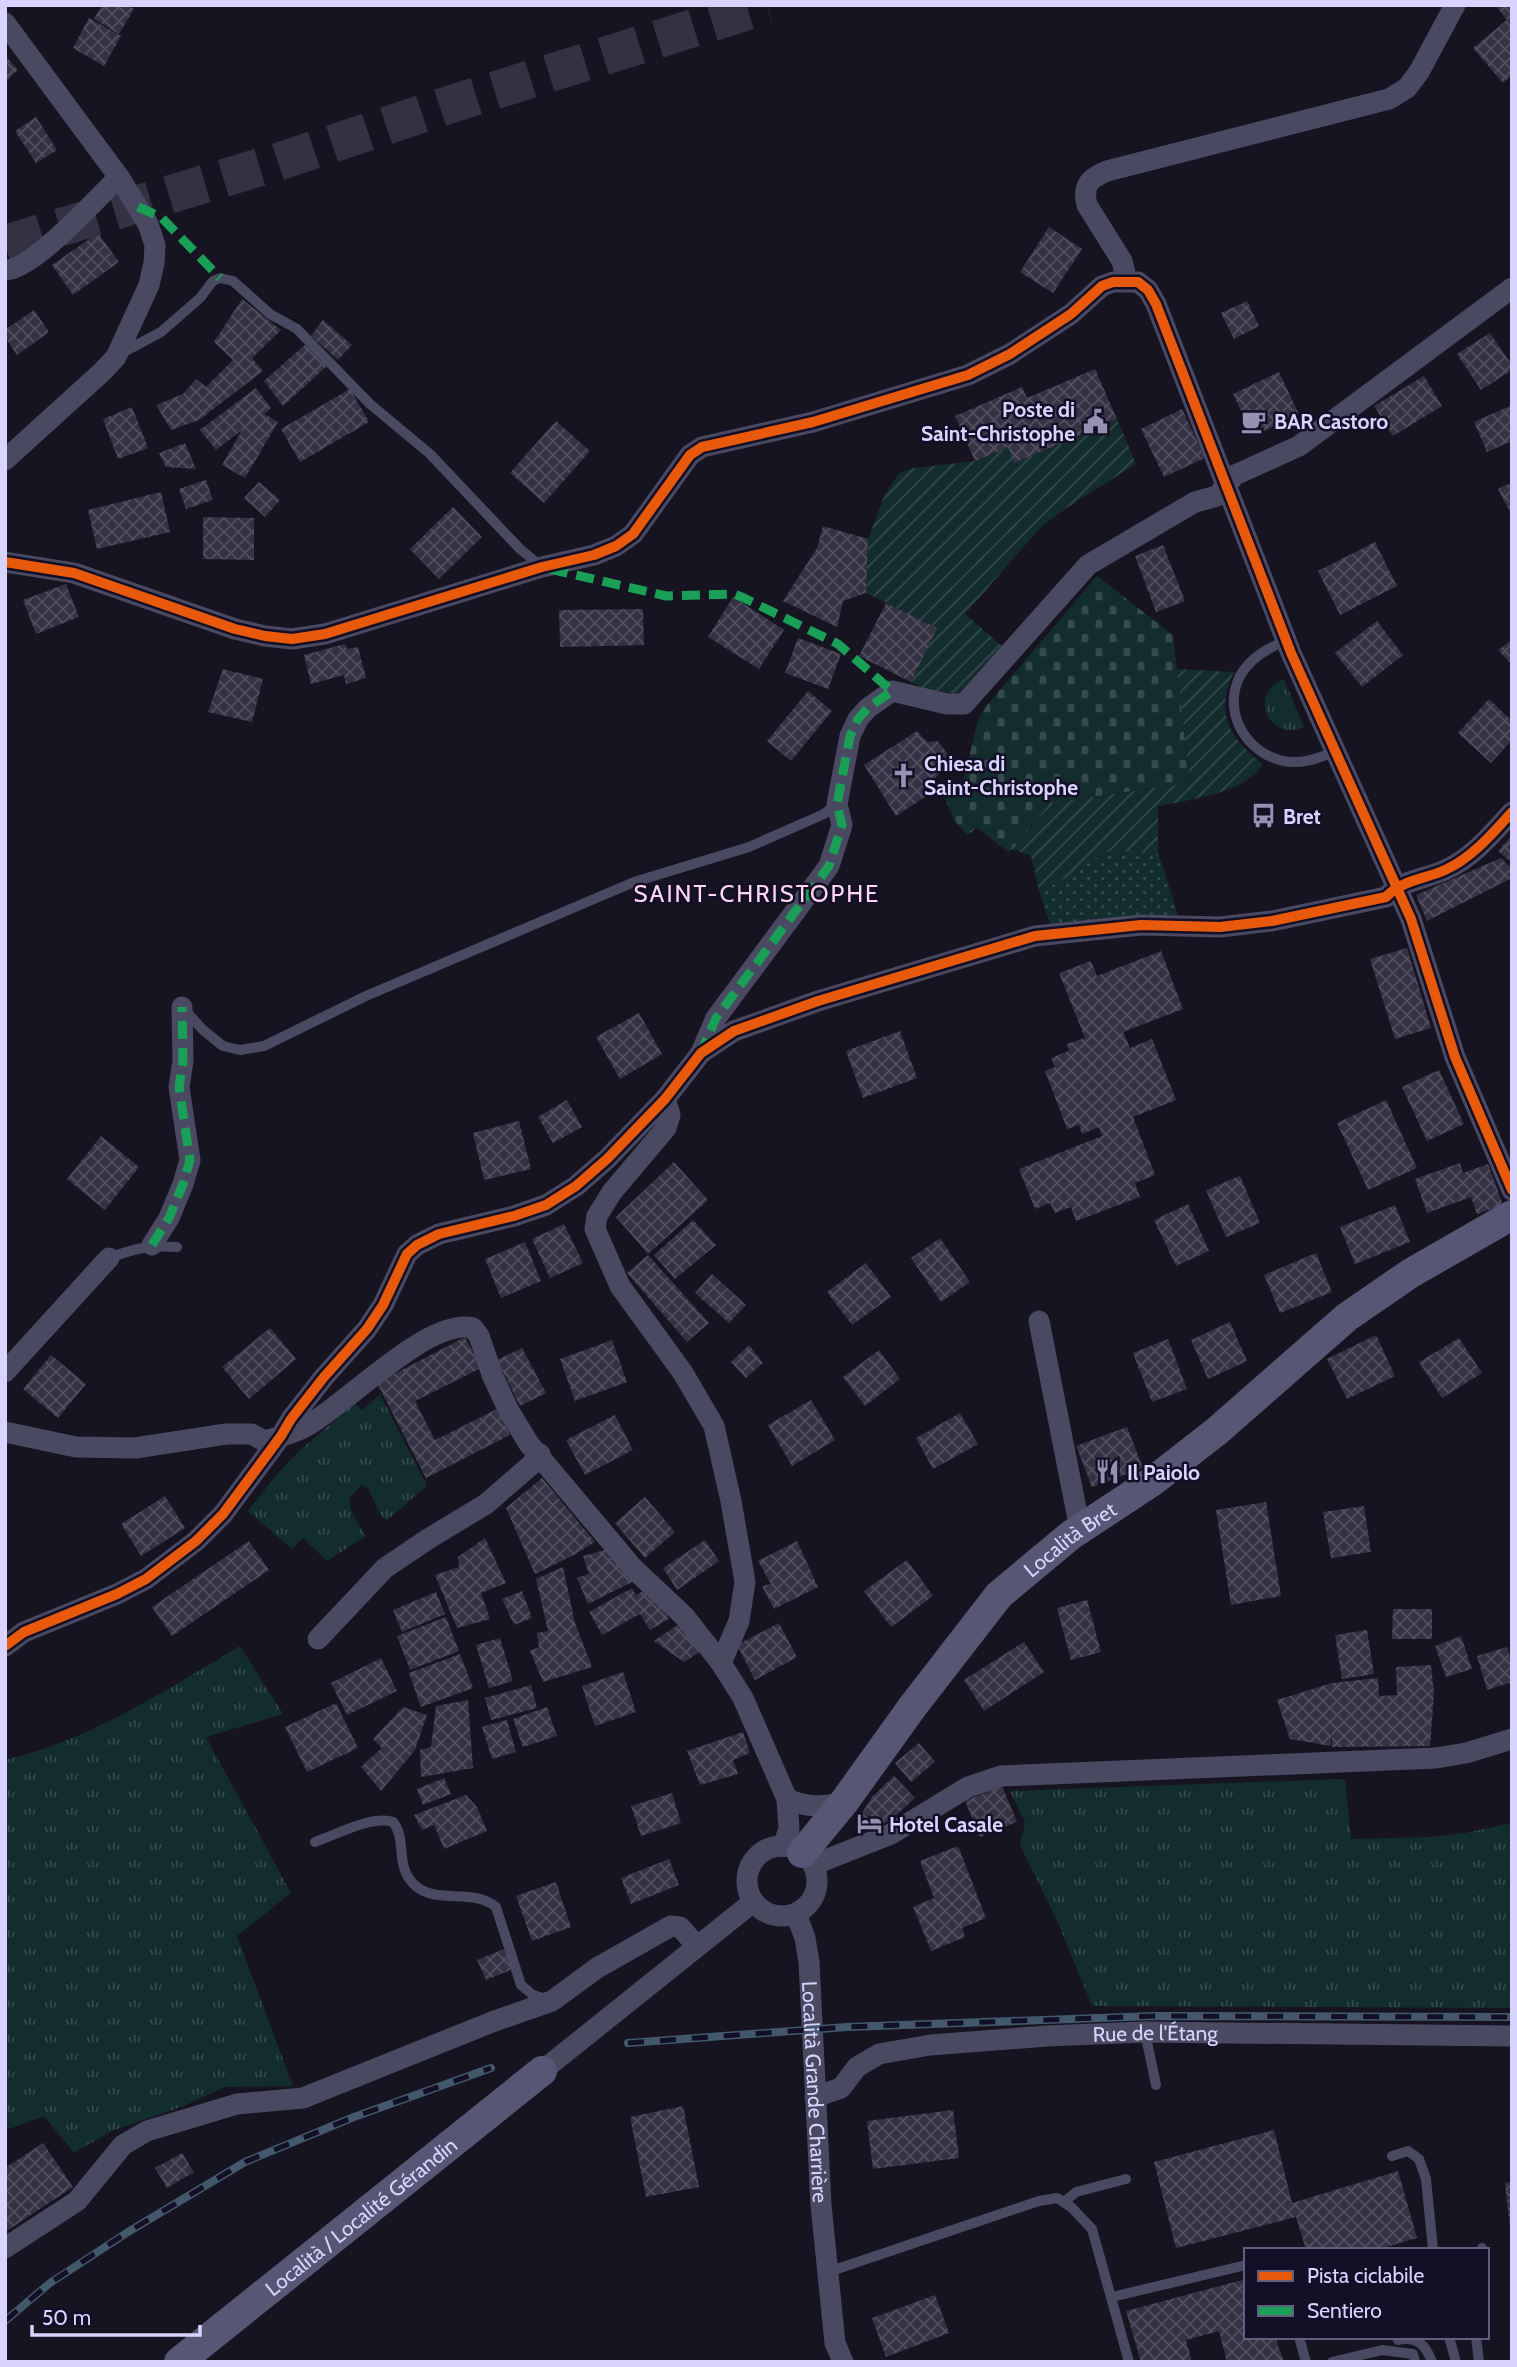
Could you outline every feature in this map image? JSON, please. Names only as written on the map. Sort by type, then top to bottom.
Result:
[{"type":"street","points":[[1127,281],[1122,261],[1087,205],[1085,187],[1093,177],[1107,171],[1389,99],[1407,88],[1419,72],[1455,5]]},
{"type":"street","points":[[5,23],[119,177],[148,225],[155,245],[149,285],[116,357],[5,460]]},
{"type":"street","points":[[5,270],[23,265],[42,251],[119,177]]},
{"type":"street","points":[[5,562],[74,573],[235,629],[265,636],[292,639],[325,634],[615,547],[633,534],[690,456],[702,447],[813,422],[968,375],[1010,354],[1071,314],[1102,286],[1113,282],[1138,282],[1148,290],[1156,304],[1286,641],[1422,951],[1455,1057],[1512,1190]]},
{"type":"street","points":[[5,1646],[24,1632],[117,1594],[146,1578],[196,1541],[223,1514],[291,1419],[367,1329],[383,1305],[407,1254],[417,1245],[439,1234],[514,1216],[546,1205],[576,1186],[607,1159],[665,1099],[701,1053],[716,1018],[829,866],[842,825],[837,804],[850,736],[858,719],[868,708],[892,691],[947,704],[964,704],[1088,565],[1195,502],[1217,496],[1235,475],[1299,446],[1512,288]]},
{"type":"street","points":[[701,1053],[734,1031],[818,1000],[1035,936],[1141,925],[1220,927],[1272,921],[1386,897],[1395,887],[1447,869],[1475,850],[1512,812]]},
{"type":"street","points":[[152,1245],[169,1218],[190,1160],[179,1087],[183,1062],[183,1007]]},
{"type":"street","points":[[665,1099],[670,1115],[666,1128],[612,1192],[597,1216],[596,1229],[620,1286],[683,1373],[714,1426],[731,1501],[745,1583],[739,1620],[721,1663]]},
{"type":"street","name":"Località Bret","points":[[799,1855],[844,1802],[999,1595],[1080,1529],[1153,1481],[1217,1431],[1347,1317],[1411,1273],[1508,1217]]},
{"type":"street","points":[[5,1371],[109,1258]]},
{"type":"street","points":[[1039,1321],[1080,1529]]},
{"type":"street","points":[[5,1432],[76,1447],[135,1448],[226,1434],[252,1434],[264,1441],[306,1427],[438,1332],[464,1326],[473,1328],[479,1336],[493,1377],[529,1444],[633,1568],[685,1617],[721,1663],[743,1698],[787,1799],[789,1829],[799,1855],[817,1877],[813,1898],[806,1907],[796,1914],[773,1916],[753,1902],[748,1892],[749,1870],[762,1852],[799,1855],[891,1834],[968,1787],[1001,1776],[1436,1758],[1512,1740]]},
{"type":"street","points":[[318,1639],[385,1568],[486,1503],[540,1454]]},
{"type":"street","points":[[787,1799],[802,1805],[821,1807],[844,1802]]},
{"type":"street","points":[[542,2071],[753,1902]]},
{"type":"street","name":"Località Grande Charrière","points":[[796,1914],[805,1938],[808,1962],[821,2205],[835,2343],[843,2362]]},
{"type":"street","points":[[5,2248],[77,2201],[123,2145],[147,2131],[237,2104],[303,2098],[470,2030],[552,2001],[597,1968],[671,1926],[680,1927],[696,1945]]},
{"type":"street","name":"Rue de l'Étang","points":[[815,2097],[841,2088],[857,2067],[878,2054],[930,2045],[1145,2032],[1512,2036]]},
{"type":"street","name":"Località / Localité Gérandin","points":[[179,2362],[542,2071]]},
{"type":"lane","points":[[116,357],[161,332],[200,298],[213,281],[220,278],[233,281],[270,314],[297,329],[370,404],[430,454],[520,549],[542,568]]},
{"type":"lane","points":[[1286,641],[1267,649],[1251,661],[1239,677],[1234,697],[1236,717],[1243,735],[1257,750],[1275,760],[1295,763],[1334,752]]},
{"type":"lane","points":[[183,1007],[203,1030],[223,1046],[240,1050],[264,1046],[366,996],[634,881],[749,847],[824,814],[837,804]]},
{"type":"lane","points":[[109,1258],[138,1247],[177,1247]]},
{"type":"lane","points":[[315,1842],[367,1823],[380,1820],[393,1822],[397,1828],[402,1865],[409,1878],[419,1888],[432,1894],[487,1899],[496,1907],[521,1985],[533,1995],[552,2001]]},
{"type":"lane","points":[[1145,2032],[1156,2085]]},
{"type":"lane","points":[[1392,2156],[1409,2151],[1419,2160],[1426,2179],[1433,2248]]},
{"type":"lane","points":[[1063,2202],[1076,2192],[1126,2179]]},
{"type":"lane","points":[[828,2272],[1039,2201],[1057,2198],[1083,2217],[1092,2229],[1129,2362]]},
{"type":"lane","points":[[1112,2297],[1244,2265]]},
{"type":"lane","points":[[1300,2339],[1306,2362]]},
{"type":"lane","points":[[1450,2339],[1456,2362]]},
{"type":"lane","points":[[1476,2339],[1479,2362]]},
{"type":"lane","points":[[1398,2340],[1415,2340],[1422,2343],[1432,2362]]},
{"type":"lane","points":[[1332,2362],[1382,2350],[1413,2354],[1415,2362]]},
{"type":"green space","points":[[1117,419],[1136,464],[1041,527],[965,614],[1002,646],[958,694],[927,690],[911,682],[937,628],[866,593],[868,539],[885,494],[899,473],[914,468],[975,461],[1008,447],[1015,463]]},
{"type":"green space","points":[[1097,576],[1173,635],[1190,783],[1050,803],[1008,852],[977,828],[967,835],[954,820],[945,798],[963,782],[978,720],[987,705]]},
{"type":"green space","points":[[1177,669],[1234,672],[1225,700],[1229,724],[1242,745],[1263,764],[1244,782],[1216,794],[1158,806],[1158,856],[1135,851],[1105,852],[1068,877],[1039,891],[1031,856],[1013,849],[1050,803],[1190,783]]},
{"type":"green space","points":[[1284,679],[1304,727],[1292,730],[1281,728],[1273,723],[1267,714],[1267,695],[1273,686]]},
{"type":"green space","points":[[1156,845],[1178,915],[1126,916],[1050,924],[1039,891],[1068,877],[1105,852],[1135,851]]},
{"type":"green space","points":[[380,1394],[427,1486],[386,1521],[368,1488],[361,1485],[349,1499],[352,1513],[366,1536],[327,1561],[303,1538],[292,1549],[248,1511],[298,1452],[355,1403],[362,1410]]},
{"type":"green space","points":[[240,1646],[283,1714],[206,1737],[291,1893],[237,1936],[293,2086],[225,2087],[184,2106],[112,2131],[74,2153],[44,2116],[9,2129],[5,2127],[5,1760],[68,1740],[98,1727]]},
{"type":"green space","points":[[1345,1779],[1351,1839],[1431,1837],[1512,1823],[1512,2008],[1092,2006],[1059,1925],[1020,1845],[1025,1823],[1010,1791]]},
{"type":"building","points":[[102,5],[128,5],[134,9],[119,34],[94,19]]},
{"type":"building","points":[[1495,5],[1512,5],[1512,75],[1503,83],[1473,48],[1507,20]]},
{"type":"building","points":[[89,18],[121,36],[104,66],[73,48]]},
{"type":"building","points":[[5,55],[18,70],[5,82]]},
{"type":"building","points":[[36,117],[57,150],[36,163],[15,131]]},
{"type":"building","points":[[1049,227],[1082,249],[1053,293],[1020,272]]},
{"type":"building","points":[[98,233],[119,262],[73,295],[52,265]]},
{"type":"building","points":[[242,299],[281,330],[252,358],[263,371],[199,420],[171,430],[156,405],[183,394],[196,379],[206,387],[233,360],[214,342]]},
{"type":"building","points":[[1247,301],[1259,326],[1234,339],[1221,313]]},
{"type":"building","points":[[34,310],[49,332],[17,355],[5,337],[5,330]]},
{"type":"building","points":[[323,320],[352,345],[338,360],[311,336]]},
{"type":"building","points":[[1490,333],[1512,365],[1512,370],[1481,390],[1457,354]]},
{"type":"building","points":[[308,342],[327,366],[283,406],[264,381]]},
{"type":"building","points":[[1095,369],[1117,419],[1014,463],[1008,447],[975,461],[955,416],[1022,387],[1027,398]]},
{"type":"building","points":[[1279,372],[1299,414],[1253,436],[1233,394]]},
{"type":"building","points":[[1424,376],[1442,406],[1393,436],[1374,406]]},
{"type":"building","points":[[256,388],[271,408],[264,414],[278,422],[245,478],[222,465],[242,430],[216,450],[200,430]]},
{"type":"building","points":[[350,389],[369,422],[300,462],[281,429]]},
{"type":"building","points":[[1512,405],[1512,441],[1487,452],[1474,422]]},
{"type":"building","points":[[132,407],[148,448],[118,459],[103,419]]},
{"type":"building","points":[[1182,409],[1205,458],[1164,477],[1141,429]]},
{"type":"building","points":[[556,421],[590,451],[544,503],[510,473]]},
{"type":"building","points":[[185,443],[196,469],[166,467],[159,453]]},
{"type":"building","points":[[206,480],[213,500],[186,509],[179,489]]},
{"type":"building","points":[[259,482],[280,500],[265,517],[244,498]]},
{"type":"building","points":[[1512,482],[1512,516],[1498,489]]},
{"type":"building","points":[[161,492],[170,532],[97,549],[88,510]]},
{"type":"building","points":[[453,507],[482,537],[439,579],[410,549]]},
{"type":"building","points":[[203,517],[254,518],[254,560],[203,559]]},
{"type":"building","points":[[823,526],[868,539],[866,593],[843,601],[837,627],[783,601],[817,548]]},
{"type":"building","points":[[1375,542],[1397,586],[1340,615],[1318,571]]},
{"type":"building","points":[[1163,545],[1185,601],[1156,612],[1135,556]]},
{"type":"building","points":[[66,584],[79,617],[36,634],[23,600]]},
{"type":"building","points":[[733,597],[784,630],[759,669],[708,637]]},
{"type":"building","points":[[886,603],[937,628],[911,682],[859,656]]},
{"type":"building","points":[[643,609],[644,645],[560,647],[559,610]]},
{"type":"building","points":[[1377,621],[1403,655],[1362,687],[1335,653]]},
{"type":"building","points":[[798,638],[841,654],[828,689],[785,673]]},
{"type":"building","points":[[1512,640],[1512,665],[1498,650]]},
{"type":"building","points":[[345,644],[347,649],[358,647],[366,678],[346,684],[344,675],[311,684],[304,655]]},
{"type":"building","points":[[223,669],[263,679],[252,722],[208,712]]},
{"type":"building","points":[[808,691],[832,711],[791,761],[767,741]]},
{"type":"building","points":[[1489,699],[1512,721],[1512,740],[1491,763],[1458,733]]},
{"type":"building","name":"Chiesa di Saint-Christophe","points":[[917,731],[927,742],[937,741],[947,753],[944,768],[933,781],[937,789],[896,816],[864,765]]},
{"type":"building","points":[[1512,835],[1512,863],[1498,851]]},
{"type":"building","points":[[1501,858],[1512,869],[1512,878],[1427,921],[1416,895]]},
{"type":"building","points":[[1407,948],[1431,1028],[1395,1039],[1370,959]]},
{"type":"building","points":[[1161,951],[1183,1009],[1123,1032],[1130,1048],[1152,1039],[1176,1100],[1133,1117],[1155,1175],[1135,1183],[1140,1197],[1076,1221],[1071,1207],[1055,1213],[1050,1203],[1035,1209],[1019,1169],[1102,1136],[1099,1127],[1082,1134],[1079,1125],[1067,1129],[1045,1071],[1055,1067],[1051,1058],[1069,1051],[1067,1044],[1085,1038],[1059,973],[1091,961],[1097,976]]},
{"type":"building","points":[[639,1013],[662,1054],[620,1079],[596,1037]]},
{"type":"building","points":[[900,1031],[917,1078],[863,1098],[846,1051]]},
{"type":"building","points":[[1439,1070],[1464,1124],[1427,1141],[1402,1087]]},
{"type":"building","points":[[567,1100],[582,1127],[553,1143],[538,1117]]},
{"type":"building","points":[[1386,1100],[1417,1168],[1368,1190],[1337,1123]]},
{"type":"building","points":[[519,1121],[531,1169],[484,1180],[473,1133]]},
{"type":"building","points":[[101,1136],[139,1167],[105,1210],[67,1179]]},
{"type":"building","points":[[674,1162],[708,1200],[648,1254],[616,1217]]},
{"type":"building","points":[[1460,1163],[1463,1173],[1488,1164],[1503,1205],[1477,1214],[1471,1197],[1427,1213],[1415,1179]]},
{"type":"building","points":[[1240,1176],[1260,1223],[1226,1237],[1206,1190]]},
{"type":"building","points":[[1188,1204],[1209,1251],[1176,1266],[1154,1220]]},
{"type":"building","points":[[1395,1205],[1410,1242],[1355,1264],[1340,1227]]},
{"type":"building","points":[[693,1220],[716,1245],[675,1279],[654,1255]]},
{"type":"building","points":[[564,1224],[583,1263],[550,1278],[532,1239]]},
{"type":"building","points":[[940,1238],[970,1282],[941,1302],[911,1258]]},
{"type":"building","points":[[525,1242],[541,1281],[501,1298],[485,1259]]},
{"type":"building","points":[[1316,1253],[1332,1292],[1280,1313],[1264,1275]]},
{"type":"building","points":[[648,1255],[709,1323],[687,1342],[627,1273]]},
{"type":"building","points":[[866,1263],[891,1297],[852,1325],[827,1292]]},
{"type":"building","points":[[712,1274],[746,1305],[729,1323],[695,1293]]},
{"type":"building","points":[[1230,1322],[1247,1361],[1208,1379],[1191,1340]]},
{"type":"building","points":[[270,1328],[296,1359],[249,1399],[222,1367]]},
{"type":"building","points":[[1376,1335],[1395,1376],[1347,1399],[1327,1359]]},
{"type":"building","points":[[465,1337],[481,1368],[415,1401],[435,1440],[497,1409],[510,1435],[426,1478],[377,1383]]},
{"type":"building","points":[[1459,1338],[1482,1373],[1442,1398],[1419,1362]]},
{"type":"building","points":[[1168,1339],[1187,1389],[1152,1402],[1133,1353]]},
{"type":"building","points":[[612,1340],[627,1382],[575,1401],[560,1359]]},
{"type":"building","points":[[749,1345],[763,1363],[746,1378],[731,1362]]},
{"type":"building","points":[[522,1348],[546,1393],[520,1406],[497,1360]]},
{"type":"building","points":[[879,1350],[900,1379],[865,1406],[843,1377]]},
{"type":"building","points":[[51,1355],[86,1384],[58,1418],[23,1389]]},
{"type":"building","points":[[811,1400],[835,1440],[792,1466],[768,1425]]},
{"type":"building","points":[[960,1413],[978,1444],[933,1469],[916,1438]]},
{"type":"building","points":[[615,1415],[633,1450],[585,1475],[566,1440]]},
{"type":"building","points":[[1127,1427],[1143,1468],[1092,1487],[1076,1446]]},
{"type":"building","points":[[542,1478],[595,1542],[535,1574],[506,1508]]},
{"type":"building","points":[[165,1496],[185,1528],[141,1556],[121,1524]]},
{"type":"building","points":[[645,1497],[675,1532],[645,1558],[615,1523]]},
{"type":"building","points":[[1266,1502],[1281,1596],[1231,1605],[1216,1510]]},
{"type":"building","points":[[1364,1506],[1371,1552],[1331,1558],[1323,1512]]},
{"type":"building","points":[[485,1538],[506,1583],[481,1593],[490,1619],[457,1628],[435,1575],[459,1567],[458,1557]]},
{"type":"building","points":[[705,1540],[719,1561],[677,1590],[663,1568]]},
{"type":"building","points":[[249,1541],[269,1570],[172,1636],[152,1607]]},
{"type":"building","points":[[797,1541],[818,1587],[774,1609],[762,1586],[771,1584],[758,1561]]},
{"type":"building","points":[[608,1549],[634,1581],[588,1604],[577,1578],[589,1574],[583,1556]]},
{"type":"building","points":[[907,1560],[933,1596],[891,1627],[864,1591]]},
{"type":"building","points":[[563,1567],[575,1623],[592,1667],[543,1682],[530,1651],[539,1647],[537,1633],[548,1631],[536,1579]]},
{"type":"building","points":[[649,1587],[669,1619],[650,1630],[640,1614],[602,1635],[589,1612],[632,1588],[636,1595]]},
{"type":"building","points":[[522,1591],[532,1618],[514,1625],[502,1599]]},
{"type":"building","points":[[436,1592],[445,1614],[402,1632],[393,1610]]},
{"type":"building","points":[[1087,1600],[1101,1652],[1071,1660],[1057,1608]]},
{"type":"building","points":[[1393,1609],[1432,1609],[1432,1639],[1392,1639]]},
{"type":"building","points":[[446,1617],[459,1651],[410,1670],[397,1636]]},
{"type":"building","points":[[779,1623],[797,1657],[755,1680],[737,1645]]},
{"type":"building","points":[[679,1624],[701,1651],[684,1662],[654,1641]]},
{"type":"building","points":[[1367,1630],[1374,1674],[1342,1679],[1335,1635]]},
{"type":"building","points":[[1461,1636],[1472,1669],[1446,1677],[1435,1646]]},
{"type":"building","points":[[500,1638],[513,1681],[489,1688],[476,1645]]},
{"type":"building","points":[[1024,1642],[1044,1672],[984,1711],[964,1680]]},
{"type":"building","points":[[1507,1647],[1512,1663],[1512,1682],[1487,1690],[1477,1656]]},
{"type":"building","points":[[460,1654],[473,1688],[421,1707],[409,1673]]},
{"type":"building","points":[[381,1658],[397,1691],[347,1715],[331,1683]]},
{"type":"building","points":[[1431,1665],[1434,1694],[1430,1746],[1332,1747],[1332,1728],[1331,1746],[1290,1739],[1277,1700],[1332,1683],[1378,1678],[1379,1696],[1397,1695],[1396,1667]]},
{"type":"building","points":[[623,1672],[636,1712],[595,1726],[582,1686]]},
{"type":"building","points":[[531,1685],[537,1708],[491,1720],[485,1698]]},
{"type":"building","points":[[468,1700],[473,1768],[421,1777],[420,1750],[431,1747],[436,1706]]},
{"type":"building","points":[[336,1703],[358,1748],[307,1772],[285,1727]]},
{"type":"building","points":[[403,1707],[427,1715],[415,1750],[381,1791],[361,1767],[382,1748],[373,1739]]},
{"type":"building","points":[[547,1707],[557,1736],[523,1747],[513,1719]]},
{"type":"building","points":[[507,1720],[516,1752],[492,1759],[482,1727]]},
{"type":"building","points":[[743,1732],[750,1753],[733,1760],[738,1774],[700,1785],[687,1751]]},
{"type":"building","points":[[919,1743],[935,1762],[911,1782],[895,1763]]},
{"type":"building","points":[[894,1776],[915,1798],[893,1818],[868,1832],[858,1819],[873,1796]]},
{"type":"building","points":[[444,1778],[451,1794],[423,1805],[417,1789]]},
{"type":"building","points":[[1002,1786],[1017,1822],[980,1837],[965,1801]]},
{"type":"building","points":[[672,1793],[681,1823],[641,1836],[631,1806]]},
{"type":"building","points":[[466,1795],[477,1807],[487,1831],[444,1849],[434,1825],[422,1830],[414,1815]]},
{"type":"building","points":[[958,1846],[986,1918],[962,1928],[965,1937],[931,1951],[913,1907],[934,1898],[920,1861]]},
{"type":"building","points":[[669,1859],[679,1885],[631,1904],[621,1878]]},
{"type":"building","points":[[556,1882],[571,1927],[532,1941],[516,1896]]},
{"type":"building","points":[[504,1949],[513,1969],[486,1980],[477,1960]]},
{"type":"building","points":[[683,2106],[699,2187],[646,2197],[630,2117]]},
{"type":"building","points":[[953,2110],[959,2158],[873,2169],[867,2121]]},
{"type":"building","points":[[1274,2130],[1292,2203],[1398,2171],[1417,2238],[1383,2248],[1305,2248],[1296,2217],[1176,2248],[1154,2162]]},
{"type":"building","points":[[43,2143],[73,2187],[5,2232],[5,2168]]},
{"type":"building","points":[[182,2153],[194,2172],[167,2188],[155,2168]]},
{"type":"building","points":[[1512,2182],[1512,2228],[1510,2228],[1505,2183]]},
{"type":"building","points":[[1244,2280],[1244,2339],[1276,2339],[1284,2362],[1227,2362],[1219,2331],[1186,2340],[1192,2362],[1141,2362],[1126,2311]]},
{"type":"building","points":[[935,2295],[949,2333],[886,2357],[872,2318]]},
{"type":"tunnel","points":[[5,244],[274,163],[767,5]]},
{"type":"railway","points":[[628,2043],[847,2027],[1154,2016],[1512,2017]]},
{"type":"railway","points":[[5,2321],[50,2283],[128,2232],[245,2162],[354,2117],[491,2068]]},
{"type":"marked path","points":[[138,207],[161,217],[220,278]]},
{"type":"marked path","points":[[550,569],[666,596],[734,594],[838,644],[892,691],[868,708],[858,719],[850,736],[837,804],[842,825],[829,866],[716,1018],[702,1050]]},
{"type":"marked path","points":[[152,1245],[169,1218],[190,1160],[179,1087],[183,1061],[182,1007]]},
{"type":"cycle path","points":[[5,562],[74,573],[235,629],[265,636],[292,639],[325,634],[542,567],[594,555],[616,546],[633,534],[690,455],[702,447],[813,422],[968,375],[1010,354],[1071,314],[1102,286],[1113,282],[1138,282],[1148,290],[1156,304],[1291,653],[1411,919],[1455,1057],[1512,1190]]},
{"type":"cycle path","points":[[5,1646],[24,1632],[117,1594],[146,1579],[196,1541],[223,1514],[291,1419],[367,1329],[383,1305],[407,1254],[417,1245],[439,1234],[514,1216],[546,1205],[576,1186],[607,1159],[665,1099],[701,1053],[734,1031],[818,1001],[1035,936],[1141,925],[1220,927],[1272,921],[1386,897],[1399,887],[1445,870],[1464,859],[1512,812]]},
{"type":"place","name":"Poste di Saint-Christophe","points":[[1095,421]]},
{"type":"place","name":"BAR Castoro","points":[[1254,421]]},
{"type":"place","name":"Chiesa di Saint-Christophe","points":[[904,775]]},
{"type":"place","name":"Bret","points":[[1263,816]]},
{"type":"place","name":"Il Paiolo","points":[[1107,1472]]},
{"type":"place","name":"Hotel Casale","points":[[869,1824]]},
{"type":"district","name":"SAINT-CHRISTOPHE","points":[[757,893]]}]
